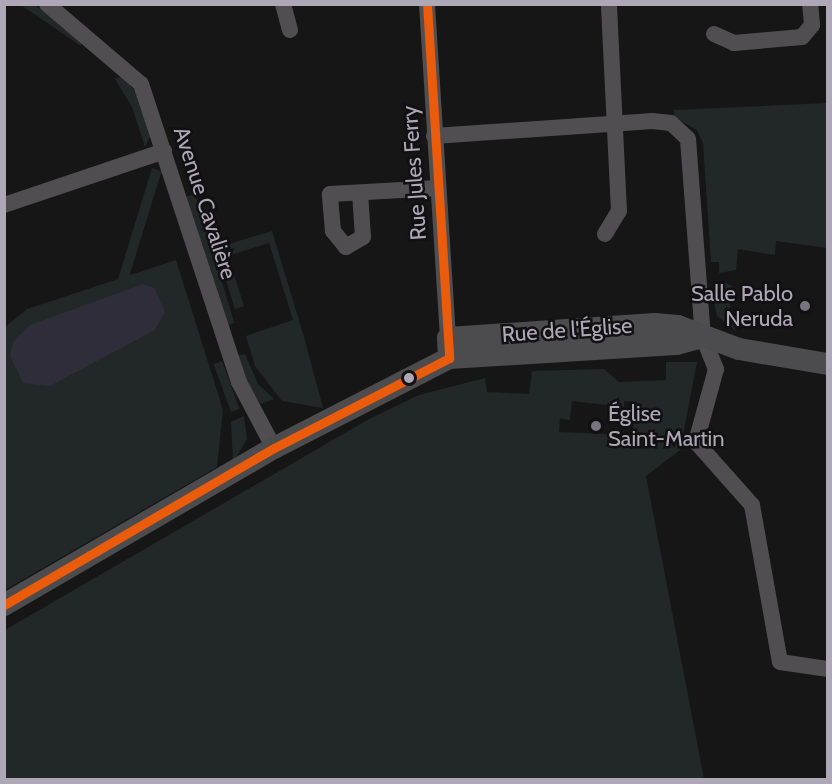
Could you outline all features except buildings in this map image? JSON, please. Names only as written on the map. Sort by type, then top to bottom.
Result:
[{"type":"street","name":"Avenue Cavalière","points":[[47,4],[141,84],[239,382],[274,448]]},
{"type":"street","points":[[283,4],[290,30]]},
{"type":"street","name":"Rue Jules Ferry","points":[[427,4],[448,348]]},
{"type":"street","points":[[605,234],[619,211],[609,4]]},
{"type":"street","points":[[714,34],[734,43],[802,37],[812,25],[810,4]]},
{"type":"street","points":[[434,136],[613,124],[671,123],[688,139],[703,337],[716,369],[696,442],[752,505],[780,662],[828,669]]},
{"type":"street","points":[[4,205],[164,151]]},
{"type":"street","points":[[360,193],[438,188]]},
{"type":"street","name":"Rue de l'Église","points":[[4,604],[448,348],[676,344],[703,337],[828,364]]},
{"type":"shaded area","points":[[21,5],[35,5],[81,39],[81,46]]},
{"type":"shaded area","points":[[122,76],[136,92],[151,135],[145,147],[132,107],[115,79]]},
{"type":"shaded area","points":[[827,103],[827,248],[776,241],[775,255],[738,249],[736,270],[719,273],[719,262],[711,262],[703,143],[697,130],[674,117],[674,110]]},
{"type":"shaded area","points":[[152,168],[162,171],[115,323],[106,320]]},
{"type":"shaded area","points":[[195,194],[234,323],[226,326],[186,197]]},
{"type":"shaded area","points":[[272,231],[323,408],[282,401],[255,366],[246,336],[293,320],[269,243],[228,256],[244,306],[235,309],[216,248]]},
{"type":"shaded area","points":[[176,260],[223,410],[217,467],[5,590],[5,327],[27,309]]},
{"type":"shaded area","points":[[724,282],[732,286],[729,315],[736,331],[717,316],[712,289],[724,289]]},
{"type":"shaded area","points":[[143,284],[154,288],[165,311],[155,330],[50,386],[23,383],[10,356],[13,342],[30,325]]},
{"type":"shaded area","points":[[245,354],[258,384],[274,399],[261,404],[255,397],[236,356]]},
{"type":"shaded area","points":[[222,361],[239,409],[231,412],[214,364]]},
{"type":"shaded area","points":[[666,362],[697,362],[680,450],[646,476],[704,779],[5,779],[5,630],[369,419],[419,395],[485,378],[487,392],[529,394],[532,371],[604,369],[619,382],[666,380]],"holes":[[[572,401],[624,407],[624,401],[634,402],[633,435],[559,432],[560,418],[570,420]]]},
{"type":"shaded area","points":[[244,416],[247,439],[233,463],[231,422]]},
{"type":"transit line","points":[[427,4],[449,358]]},
{"type":"transit line","points":[[4,605],[274,448],[449,358]]},
{"type":"place","name":"Salle Pablo Neruda","points":[[805,306]]},
{"type":"place","name":"Église Saint-Martin","points":[[596,426]]}]
